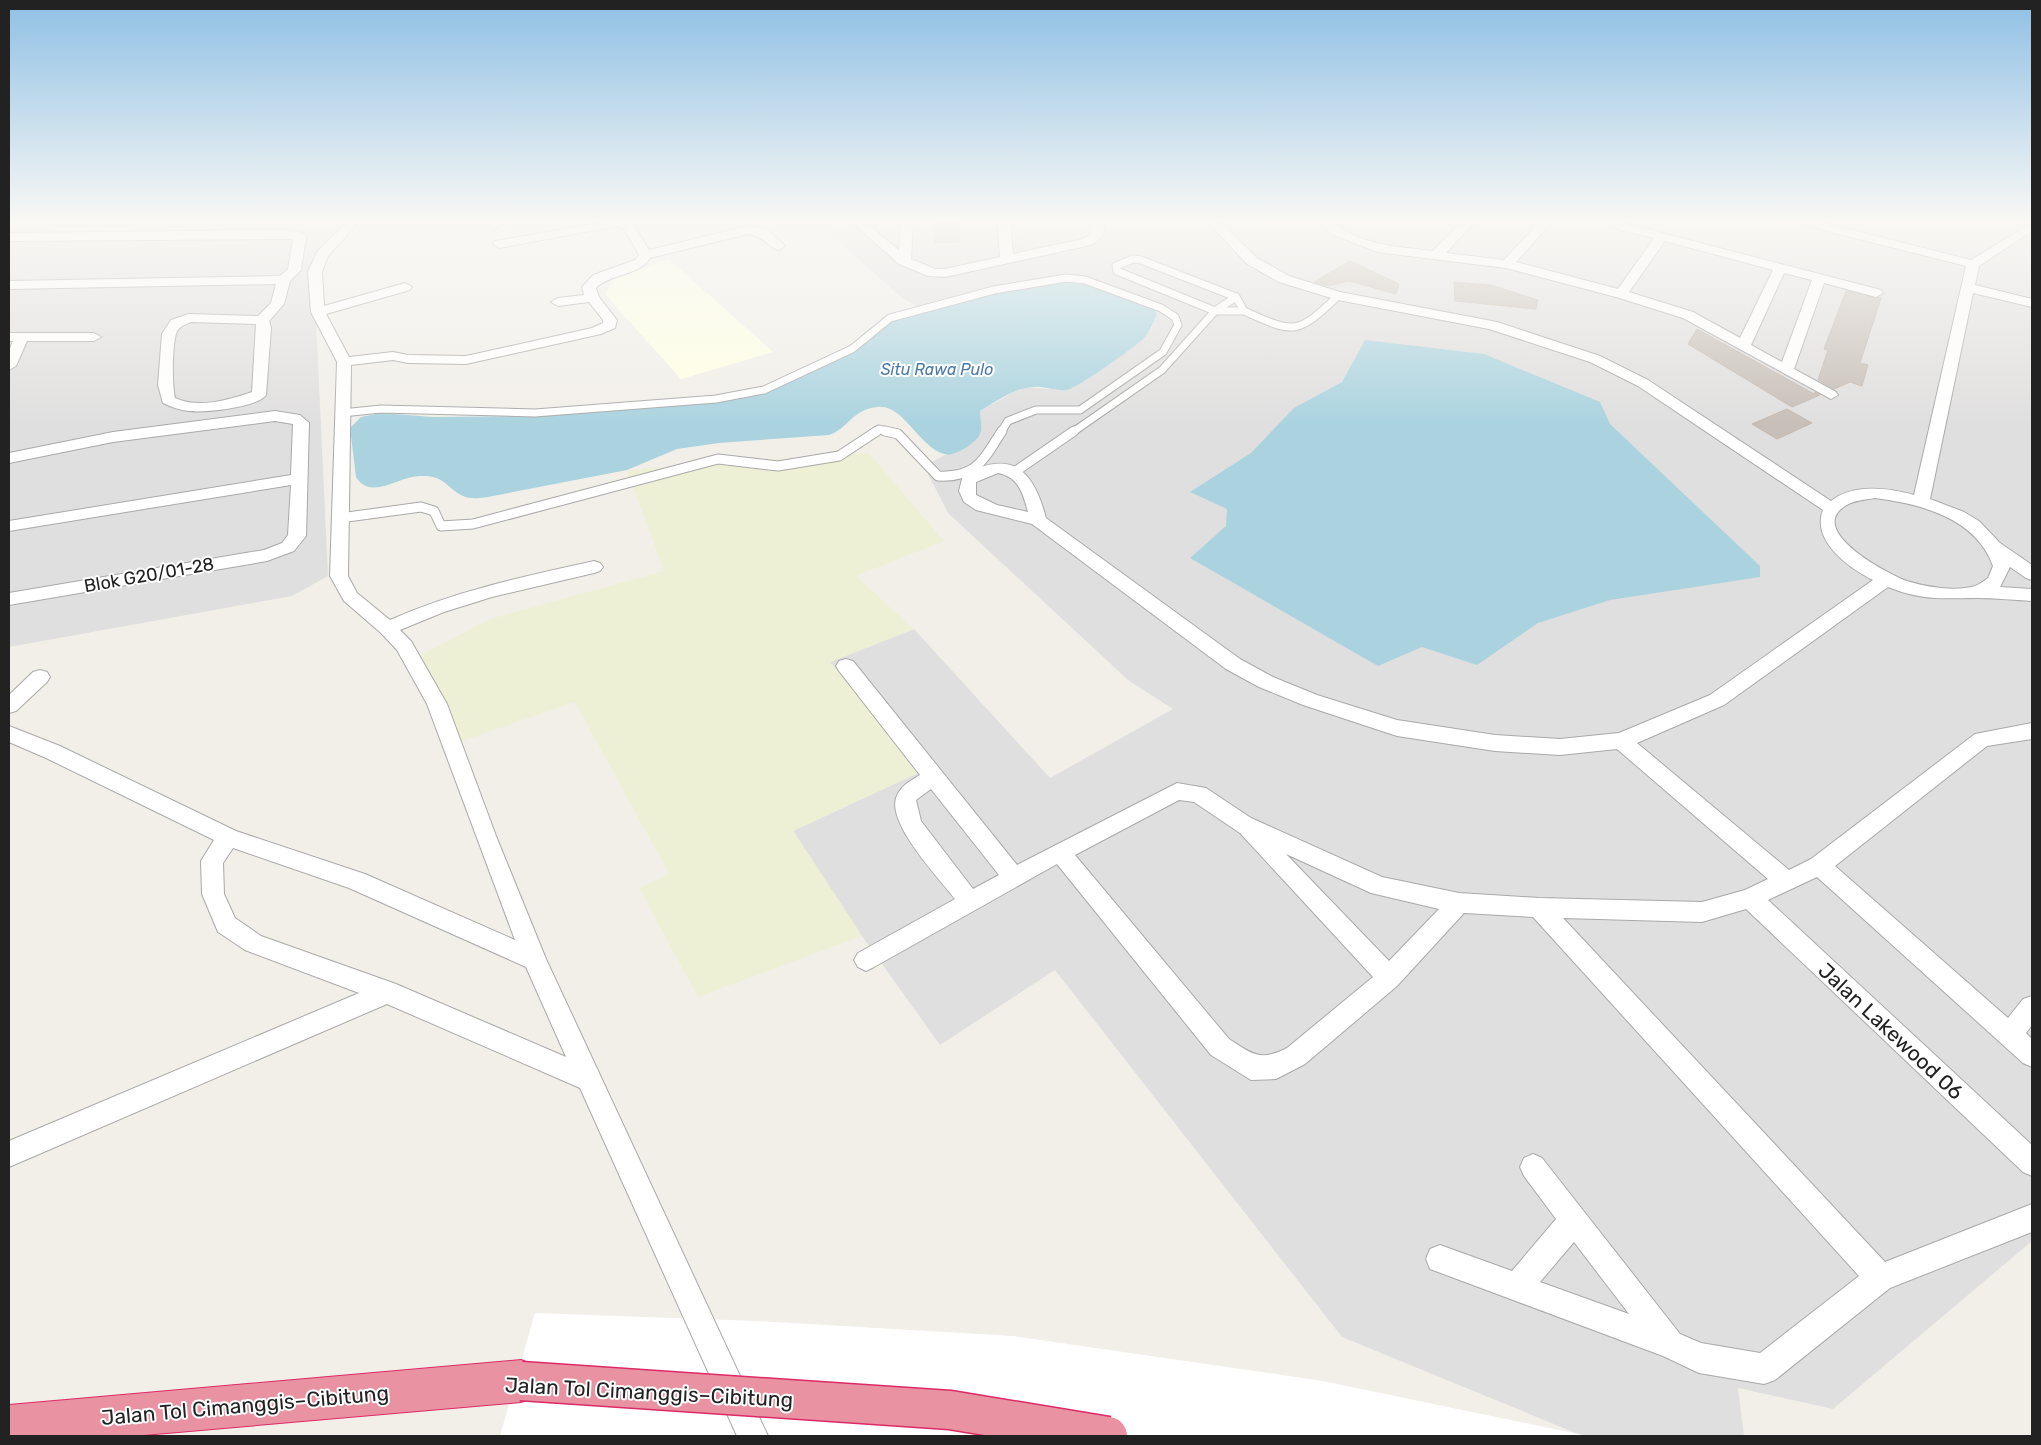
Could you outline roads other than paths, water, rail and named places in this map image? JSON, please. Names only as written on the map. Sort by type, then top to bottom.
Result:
[{"type":"highway","name":"Jalan Tol Cimanggis–Cibitung","points":[[9,1426],[521,1381],[950,1410],[1108,1436]]},
{"type":"street","points":[[262,320],[264,328],[259,395],[232,404],[176,406],[168,400],[165,385],[169,334],[176,323],[189,318],[262,320],[277,304],[281,290]]},
{"type":"street","points":[[316,290],[318,312],[344,362],[339,576],[350,597],[388,628],[419,668],[437,704],[485,836],[534,960],[753,1436]]},
{"type":"street","points":[[318,312],[393,290]]},
{"type":"street","points":[[344,362],[392,356],[408,360],[466,360],[596,331],[610,324],[610,320],[592,298],[590,290]]},
{"type":"street","points":[[1321,290],[1338,296],[1492,325],[1595,359],[1643,383],[1830,508]]},
{"type":"street","points":[[1607,290],[1688,315],[1831,395]]},
{"type":"street","points":[[1621,294],[1624,290]]},
{"type":"street","points":[[1744,345],[1770,290]]},
{"type":"street","points":[[1787,369],[1815,290]]},
{"type":"street","points":[[1866,290],[1876,293]]},
{"type":"street","points":[[1920,501],[1966,290]]},
{"type":"street","points":[[1981,290],[2032,303]]},
{"type":"street","points":[[558,302],[592,298]]},
{"type":"street","points":[[9,366],[16,337],[94,337]]},
{"type":"street","points":[[9,458],[112,437],[288,416],[298,419],[301,423],[298,479],[9,526]]},
{"type":"street","points":[[1038,520],[1024,480],[1016,471],[998,468],[982,472],[969,479],[966,489],[970,499],[981,506],[1038,520],[1233,664],[1266,682],[1310,700],[1397,728],[1495,743],[1560,747],[1621,741],[1717,700],[1887,579]]},
{"type":"street","name":"Blok G20/01-28","points":[[9,599],[267,555],[288,547],[297,536],[298,479]]},
{"type":"street","points":[[2032,574],[1994,547],[1977,529],[1950,513],[1920,501],[1875,493],[1856,495],[1840,500],[1830,508],[1826,520],[1831,535],[1843,551],[1862,566],[1887,579],[1919,590],[1950,594],[1977,592],[2032,595]]},
{"type":"street","points":[[1977,592],[1996,582],[2002,566],[1994,547]]},
{"type":"street","points":[[388,628],[418,614],[468,596],[594,568]]},
{"type":"street","points":[[846,666],[1014,878]]},
{"type":"street","points":[[9,706],[40,677]]},
{"type":"street","points":[[866,960],[1060,852],[1177,791],[1199,794],[1243,824],[1379,886],[1459,903],[1539,908],[1702,912],[1750,898],[1818,866],[1982,739],[2032,731]]},
{"type":"street","points":[[9,734],[53,752],[228,837],[357,881],[534,960]]},
{"type":"street","points":[[1621,741],[1786,881]]},
{"type":"street","points":[[934,777],[908,794],[904,804],[905,810],[911,825],[970,902]]},
{"type":"street","points":[[1243,824],[1389,978]]},
{"type":"street","points":[[228,837],[212,861],[213,894],[226,925],[252,943],[387,992],[590,1080]]},
{"type":"street","points":[[1060,852],[1220,1046],[1251,1068],[1276,1067],[1296,1056],[1389,978],[1459,903]]},
{"type":"street","points":[[1818,866],[2032,1055]]},
{"type":"street","name":"Jalan Lakewood 06","points":[[1750,898],[2032,1163]]},
{"type":"street","points":[[1539,908],[1880,1278]]},
{"type":"street","points":[[9,1154],[387,992]]},
{"type":"street","points":[[2009,1035],[2032,1007]]},
{"type":"street","points":[[1533,1167],[1670,1344]]},
{"type":"street","points":[[1440,1259],[1670,1344],[1699,1358],[1764,1369],[1880,1278],[2032,1218]]},
{"type":"street","points":[[1517,1287],[1574,1220]]},
{"type":"lane","points":[[342,413],[381,409],[535,413],[716,399],[750,393],[764,390],[852,349],[890,318],[992,290]]},
{"type":"lane","points":[[340,518],[421,507],[434,511],[441,526],[473,524],[718,459],[778,466],[839,456],[879,429],[898,434],[938,476],[957,477],[980,465],[1008,421],[1036,410],[1080,410],[1163,352],[1178,325],[1175,317],[1161,308],[1113,290]]},
{"type":"lane","points":[[1165,290],[1215,311],[1244,311],[1280,327],[1295,327],[1311,322],[1338,296]]},
{"type":"lane","points":[[1221,290],[1236,296],[1244,311]]},
{"type":"lane","points":[[1016,471],[1162,370],[1215,311],[1236,296]]},
{"type":"water","name":"Situ Rawa Pulo","points":[[1104,290],[1154,309],[1157,315],[1144,338],[1094,375],[1073,387],[1067,390],[1040,387],[1024,388],[1009,394],[980,411],[981,431],[979,435],[963,449],[949,455],[939,452],[930,446],[897,413],[888,408],[878,407],[862,411],[829,435],[719,443],[677,449],[627,470],[488,497],[464,497],[439,479],[428,476],[412,477],[386,486],[377,487],[369,487],[362,484],[356,477],[350,428],[361,417],[381,413],[433,417],[526,416],[725,400],[789,380],[865,344],[893,319],[996,292]]},
{"type":"water","points":[[1365,340],[1484,354],[1600,402],[1610,424],[1760,566],[1760,577],[1610,600],[1538,623],[1477,665],[1422,647],[1378,666],[1190,558],[1226,526],[1227,509],[1190,492],[1251,453],[1294,408],[1342,382]]}]
